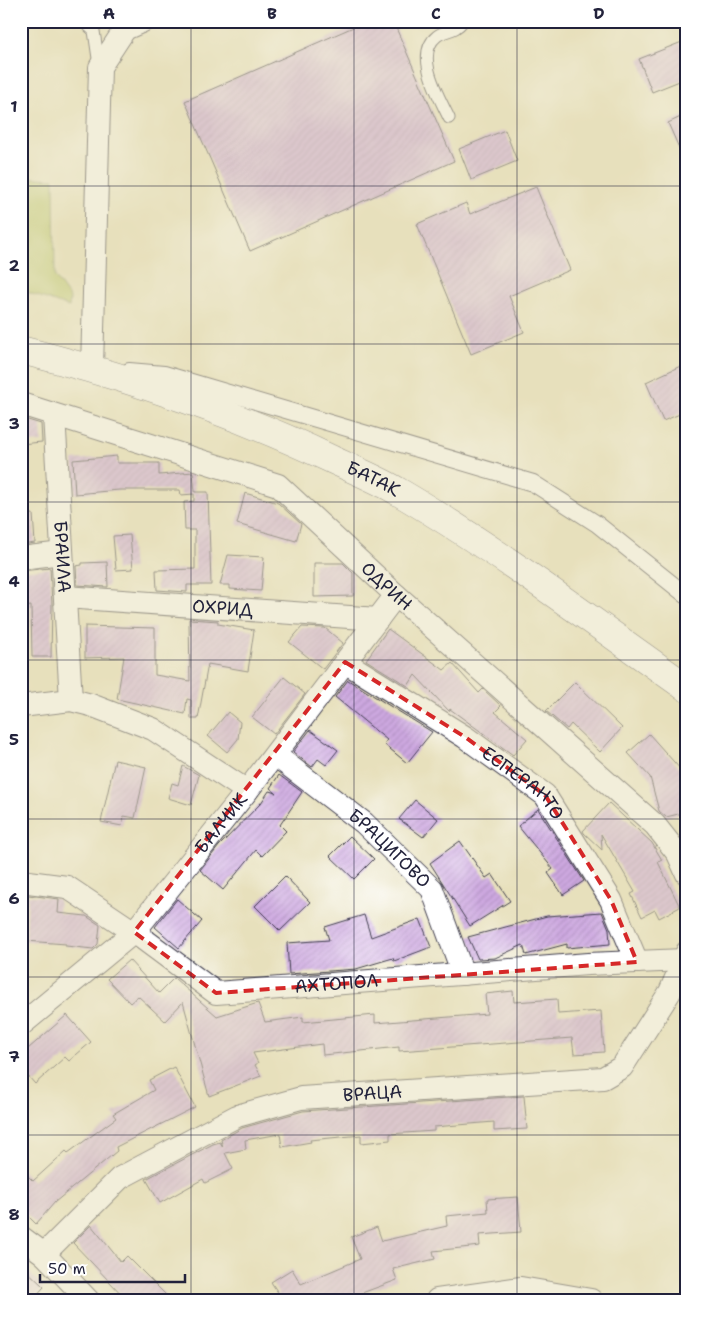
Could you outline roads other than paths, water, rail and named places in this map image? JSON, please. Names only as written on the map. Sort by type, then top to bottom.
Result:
[{"type":"street","points":[[143,21],[126,29],[100,67],[92,368],[164,374],[533,483],[597,524],[687,596]]},
{"type":"street","name":"БАТАК","points":[[21,350],[92,368],[189,398],[283,436],[398,491],[509,561],[687,688]]},
{"type":"street","name":"ОДРИН","points":[[21,404],[278,485],[396,596],[655,826],[678,854],[687,874]]},
{"type":"street","name":"БРАИЛА","points":[[54,415],[71,700]]},
{"type":"street","points":[[21,558],[62,553]]},
{"type":"street","name":"БАЛЧИК","points":[[21,1025],[134,932],[247,791],[396,596]]},
{"type":"street","name":"ОХРИД","points":[[65,597],[378,619]]},
{"type":"street","name":"ЕСПЕРАНТО","points":[[345,662],[465,737],[545,795],[611,900],[638,962]]},
{"type":"street","points":[[21,706],[71,700],[152,729],[247,791]]},
{"type":"street","name":"БРАЦИГОВО","points":[[275,755],[364,823],[432,890],[463,974]]},
{"type":"street","name":"АХТОПОЛ","points":[[21,881],[67,887],[134,932],[216,993],[638,962],[686,956]]},
{"type":"street","name":"ВРАЦА","points":[[44,1254],[120,1178],[236,1116],[301,1098],[603,1078],[622,1067],[670,992],[686,956]]},
{"type":"street","points":[[21,1237],[44,1254],[88,1300]]},
{"type":"street","points":[[438,1300],[521,1288],[591,1300]]},
{"type":"lane","points":[[83,21],[94,31],[100,67]]},
{"type":"lane","points":[[449,118],[428,72],[428,49],[437,36],[457,29],[464,21]]}]
